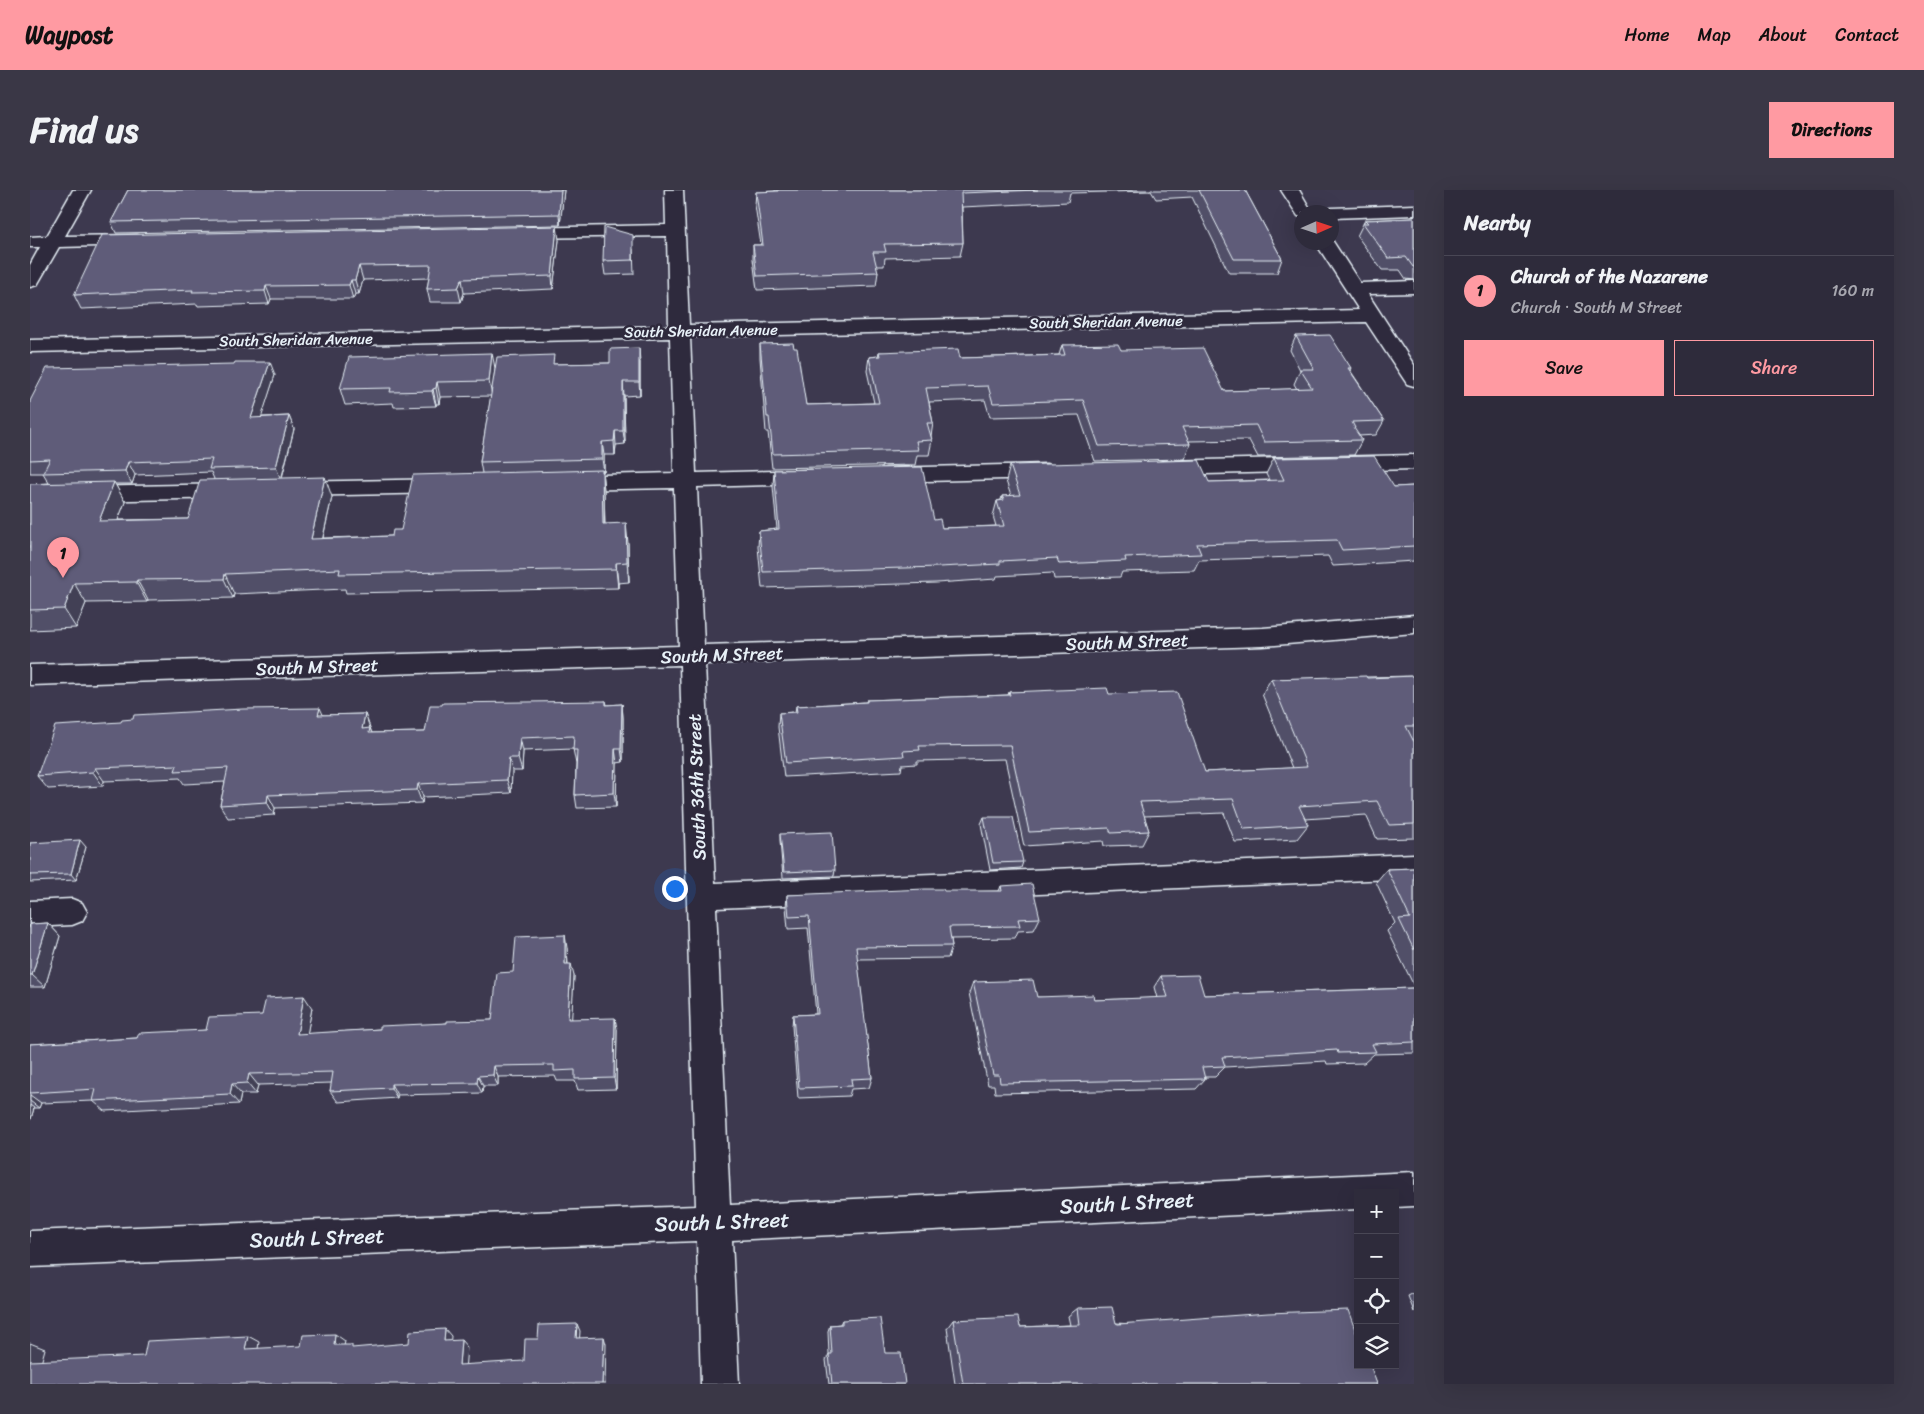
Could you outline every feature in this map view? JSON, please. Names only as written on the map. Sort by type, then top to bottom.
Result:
[{"type":"street","points":[[30,281],[82,190]]},
{"type":"street","name":"South 36th Street","points":[[674,190],[720,1384]]},
{"type":"street","points":[[1290,190],[1300,205]]},
{"type":"street","points":[[1339,212],[1414,210]]},
{"type":"street","points":[[500,233],[676,230]]},
{"type":"street","points":[[30,242],[155,240]]},
{"type":"street","points":[[1329,250],[1414,380]]},
{"type":"street","points":[[1354,289],[1414,288]]},
{"type":"street","name":"South Sheridan Avenue","points":[[30,346],[1372,316]]},
{"type":"street","points":[[1148,469],[1414,462]]},
{"type":"street","points":[[862,476],[1069,471]]},
{"type":"street","points":[[549,483],[833,476]]},
{"type":"street","points":[[30,495],[470,485]]},
{"type":"street","name":"South M Street","points":[[30,675],[1263,637],[1414,624]]},
{"type":"street","points":[[702,896],[1414,866]]},
{"type":"street","points":[[30,914],[72,912]]},
{"type":"street","name":"South L Street","points":[[30,1249],[714,1223],[1414,1189]]},
{"type":"building","points":[[128,190],[561,190],[559,214],[111,222]]},
{"type":"building","points":[[778,190],[1038,190],[961,193],[963,243],[884,244],[886,252],[873,252],[878,272],[757,276],[753,245],[763,245],[756,192]]},
{"type":"building","points":[[1199,190],[1245,190],[1282,259],[1234,259]]},
{"type":"building","points":[[1414,218],[1414,267],[1406,257],[1388,258],[1363,223],[1368,223],[1365,220]]},
{"type":"building","points":[[557,226],[552,276],[462,279],[458,288],[427,289],[431,265],[359,266],[355,280],[351,280],[349,285],[266,286],[265,291],[192,292],[193,290],[74,295],[102,235]]},
{"type":"building","points":[[604,227],[633,235],[633,260],[603,261]]},
{"type":"building","points":[[1330,335],[1351,368],[1348,368],[1384,421],[1352,422],[1362,440],[1264,442],[1256,425],[1182,427],[1190,444],[1099,446],[1083,400],[993,403],[988,386],[926,388],[933,423],[927,423],[932,440],[916,441],[918,450],[773,454],[769,417],[767,417],[760,344],[793,343],[794,348],[797,348],[806,405],[879,403],[869,357],[880,356],[879,352],[958,349],[960,358],[1065,355],[1062,345],[1118,344],[1121,350],[1203,348],[1224,391],[1312,388],[1300,369],[1314,369],[1296,336]]},
{"type":"building","points":[[639,348],[639,382],[623,382],[623,431],[615,431],[614,441],[602,442],[602,459],[480,462],[497,357],[554,355],[553,364],[610,363],[610,349]]},
{"type":"building","points":[[492,353],[489,381],[437,382],[436,388],[432,391],[390,392],[391,388],[340,389],[349,357]]},
{"type":"building","points":[[235,362],[270,362],[251,418],[289,416],[276,467],[209,469],[212,459],[128,462],[125,471],[43,473],[50,459],[30,460],[30,401],[47,368],[234,364]]},
{"type":"building","points":[[1374,456],[1394,487],[1414,486],[1414,546],[1342,550],[1337,540],[1197,544],[1201,554],[1125,557],[1126,561],[1059,564],[1057,558],[1000,561],[1000,564],[939,567],[763,572],[759,531],[779,529],[774,470],[922,467],[934,520],[940,519],[942,528],[1004,526],[997,501],[1004,500],[1002,496],[1020,495],[1010,465],[1199,460],[1209,482],[1284,480],[1274,458]]},
{"type":"building","points":[[602,470],[603,524],[626,523],[627,562],[616,563],[616,569],[339,574],[340,569],[225,574],[224,579],[74,583],[64,609],[30,610],[30,484],[114,482],[99,521],[188,519],[200,480],[325,477],[311,539],[392,536],[393,530],[401,530],[413,475]]},
{"type":"building","points":[[1366,676],[1367,678],[1414,676],[1414,726],[1406,726],[1414,742],[1414,824],[1389,825],[1377,801],[1299,806],[1308,825],[1244,829],[1233,799],[1140,802],[1149,831],[1111,833],[1109,828],[1029,832],[1010,745],[919,746],[920,750],[903,751],[904,756],[786,763],[779,713],[797,712],[796,706],[867,702],[867,700],[1010,695],[1009,692],[1107,688],[1109,694],[1177,692],[1205,772],[1307,767],[1271,679]]},
{"type":"building","points":[[606,701],[606,705],[622,704],[621,749],[615,749],[614,793],[575,795],[577,750],[573,750],[574,736],[520,738],[518,758],[509,758],[507,780],[418,784],[417,790],[268,795],[267,802],[220,805],[228,768],[175,771],[177,765],[95,768],[93,772],[37,776],[55,726],[121,722],[122,720],[133,719],[134,715],[243,709],[320,708],[318,715],[365,714],[362,729],[370,728],[369,733],[425,732],[430,705],[442,705],[443,703]]},
{"type":"building","points":[[984,817],[1013,817],[1023,862],[993,863]]},
{"type":"building","points":[[832,832],[835,870],[784,872],[780,834]]},
{"type":"building","points":[[80,840],[71,874],[30,875],[30,843]]},
{"type":"building","points":[[1414,868],[1414,950],[1399,919],[1410,918],[1387,869]]},
{"type":"building","points":[[1032,884],[1040,918],[1018,919],[1020,926],[949,927],[952,946],[856,947],[872,1078],[851,1079],[852,1086],[799,1088],[793,1015],[818,1014],[809,916],[789,917],[787,895],[925,889],[943,889],[944,891],[1002,891],[1001,886]]},
{"type":"building","points":[[48,923],[32,975],[30,975],[30,924]]},
{"type":"building","points":[[565,935],[565,964],[571,964],[568,1019],[615,1018],[614,1078],[575,1079],[575,1070],[554,1071],[554,1065],[494,1066],[493,1075],[478,1076],[477,1083],[391,1084],[391,1088],[330,1091],[333,1072],[249,1074],[247,1083],[232,1084],[230,1094],[93,1101],[96,1089],[30,1093],[30,1044],[137,1038],[139,1033],[206,1030],[209,1017],[262,1015],[266,998],[304,996],[297,1034],[380,1029],[380,1026],[447,1023],[447,1021],[492,1020],[497,973],[513,972],[516,937]]},
{"type":"building","points":[[1198,975],[1204,995],[1414,988],[1414,1042],[1372,1044],[1376,1052],[1338,1053],[1337,1050],[1222,1057],[1225,1066],[1202,1067],[1205,1079],[1000,1083],[999,1075],[993,1075],[973,982],[1033,980],[1037,997],[1093,995],[1094,1000],[1168,997],[1161,976]]},
{"type":"building","points":[[1112,1307],[1116,1323],[1118,1324],[1268,1313],[1348,1310],[1354,1327],[1354,1369],[1371,1369],[1377,1384],[963,1384],[953,1320],[1018,1317],[1020,1327],[1080,1325],[1078,1308]]},
{"type":"building","points":[[880,1318],[885,1353],[901,1353],[905,1384],[832,1384],[829,1354],[832,1354],[830,1325],[842,1324],[842,1320]]},
{"type":"building","points":[[577,1324],[576,1338],[604,1337],[602,1384],[30,1384],[30,1361],[144,1356],[147,1341],[248,1336],[245,1349],[301,1346],[303,1335],[335,1334],[334,1345],[352,1345],[352,1348],[409,1343],[410,1331],[445,1329],[444,1341],[461,1340],[459,1365],[524,1361],[525,1339],[538,1339],[539,1325]]},
{"type":"place","name":"Church of the Nazarene","points":[[63,578]]}]
